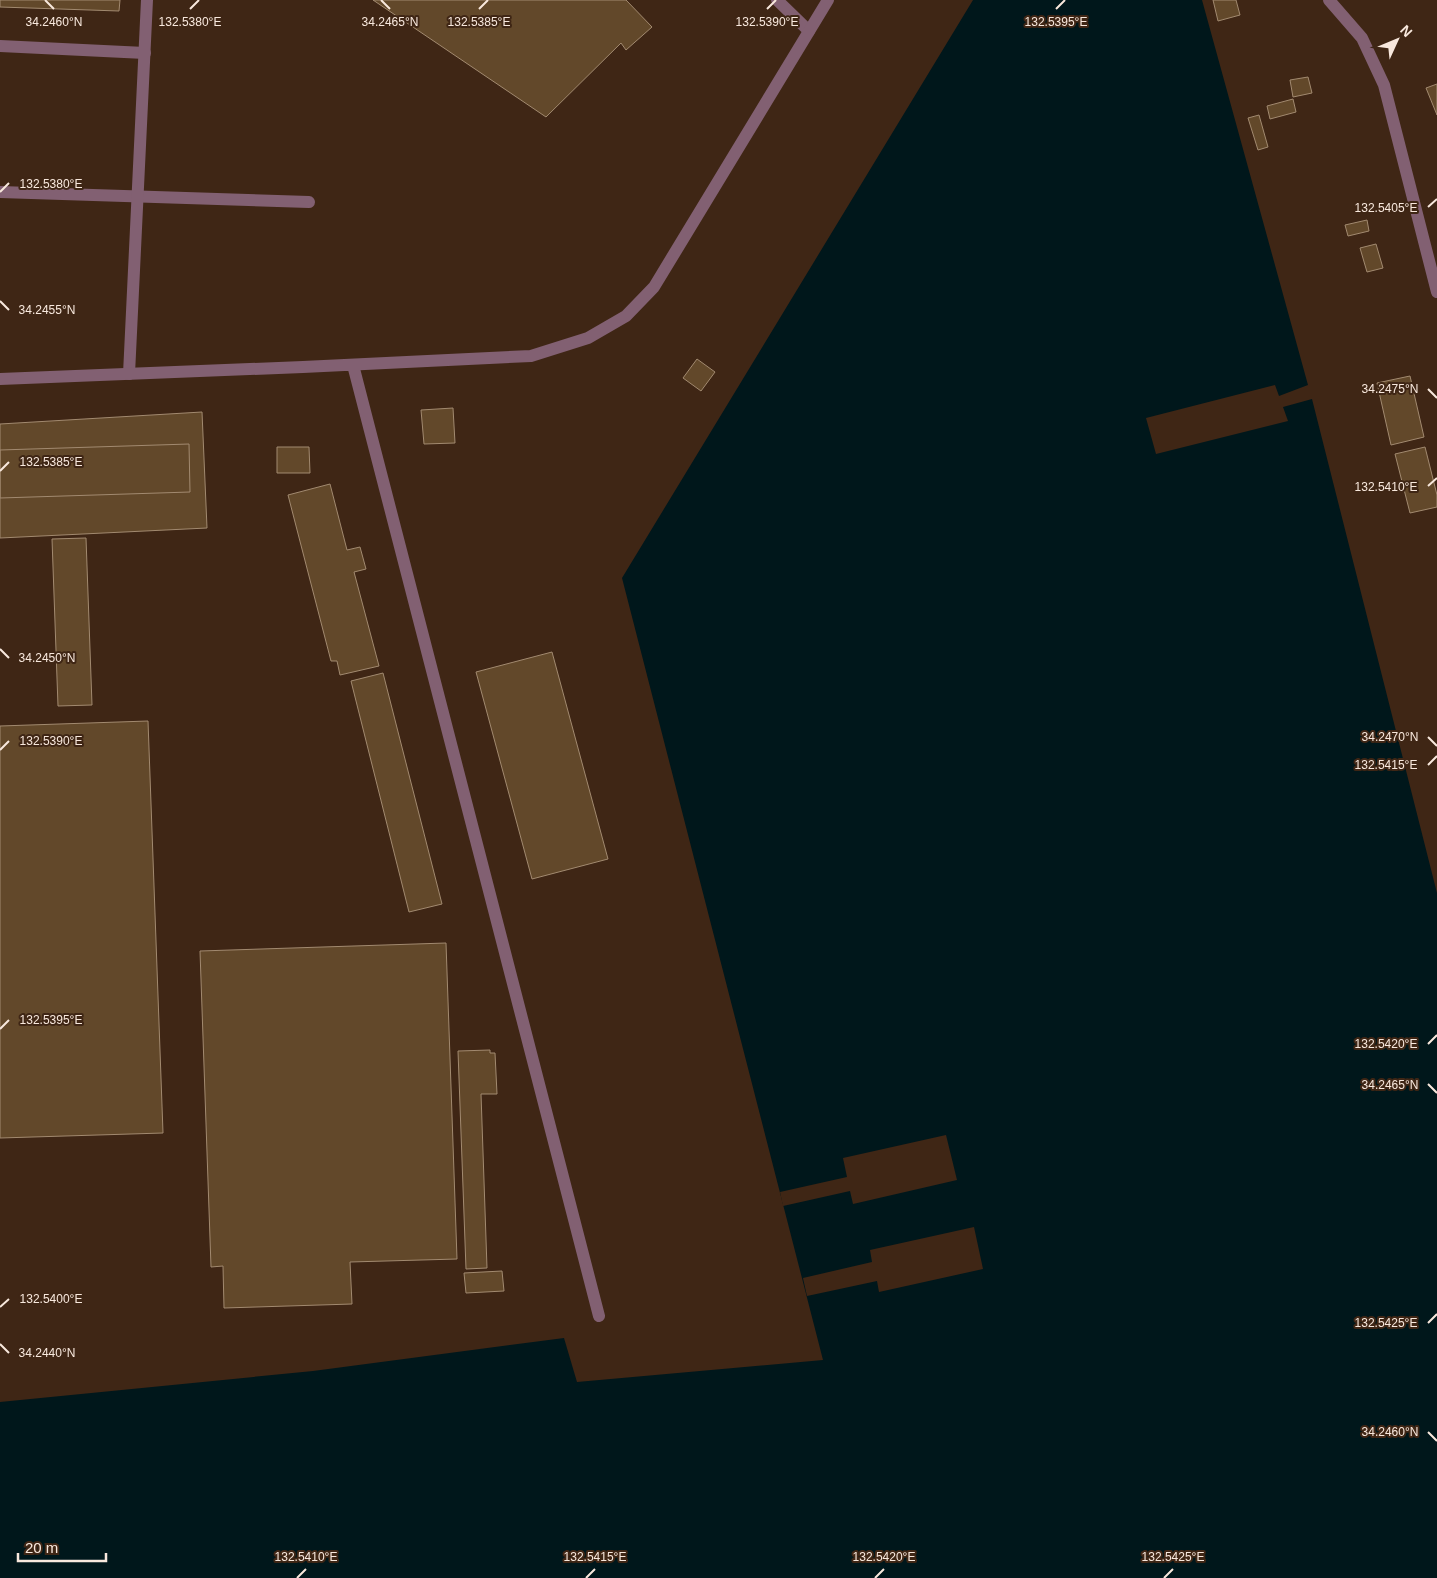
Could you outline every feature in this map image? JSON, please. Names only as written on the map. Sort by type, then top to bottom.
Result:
[{"type":"street","points":[[129,374],[147,0]]},
{"type":"street","points":[[778,0],[809,31]]},
{"type":"street","points":[[0,379],[531,356],[588,338],[626,316],[654,287],[828,0]]},
{"type":"street","points":[[1329,0],[1362,38],[1384,85],[1437,292]]},
{"type":"street","points":[[0,46],[145,53]]},
{"type":"street","points":[[0,192],[309,202]]},
{"type":"street","points":[[353,365],[599,1316]]},
{"type":"water","points":[[973,0],[1202,0],[1308,385],[1279,396],[1275,385],[1146,418],[1156,454],[1288,421],[1283,407],[1312,399],[1437,893],[1437,1578],[0,1578],[0,1402],[313,1371],[564,1338],[577,1382],[823,1360],[622,578]]},
{"type":"pier","points":[[946,1135],[957,1180],[853,1204],[850,1191],[783,1206],[780,1192],[847,1177],[843,1158]]},
{"type":"pier","points":[[974,1227],[983,1269],[879,1292],[877,1281],[807,1296],[803,1278],[872,1262],[870,1250]]},
{"type":"building","points":[[0,0],[120,0],[119,11],[0,7]]},
{"type":"building","points":[[373,0],[626,0],[652,27],[626,50],[621,43],[546,117]]},
{"type":"building","points":[[1213,0],[1236,0],[1240,15],[1218,21]]},
{"type":"building","points":[[1308,77],[1312,93],[1293,97],[1290,80]]},
{"type":"building","points":[[1437,84],[1437,115],[1426,88]]},
{"type":"building","points":[[1293,99],[1296,112],[1270,119],[1267,106]]},
{"type":"building","points":[[1259,115],[1268,147],[1258,150],[1248,118]]},
{"type":"building","points":[[1367,220],[1369,231],[1348,236],[1345,225]]},
{"type":"building","points":[[1376,244],[1383,268],[1367,272],[1360,248]]},
{"type":"building","points":[[697,359],[715,372],[701,391],[683,378]]},
{"type":"building","points":[[1410,376],[1424,437],[1391,445],[1377,383]]},
{"type":"building","points":[[453,408],[455,443],[424,444],[421,410]]},
{"type":"building","points":[[202,412],[207,528],[0,538],[0,424]]},
{"type":"building","points":[[189,444],[190,492],[0,498],[0,450]]},
{"type":"building","points":[[277,447],[309,447],[310,473],[277,473]]},
{"type":"building","points":[[1425,447],[1437,495],[1437,507],[1410,513],[1395,454]]},
{"type":"building","points":[[330,484],[347,550],[360,547],[366,569],[354,572],[379,666],[340,675],[337,661],[331,661],[288,495]]},
{"type":"building","points":[[86,538],[92,705],[58,706],[52,539]]},
{"type":"building","points":[[552,652],[608,859],[532,879],[476,672]]},
{"type":"building","points":[[383,673],[442,904],[409,912],[351,681]]},
{"type":"building","points":[[148,721],[163,1133],[0,1138],[0,726]]},
{"type":"building","points":[[446,943],[457,1259],[350,1262],[352,1304],[224,1308],[223,1266],[211,1267],[200,951]]},
{"type":"building","points":[[490,1050],[490,1053],[495,1053],[497,1094],[481,1094],[487,1268],[466,1269],[458,1051]]},
{"type":"building","points":[[502,1271],[504,1291],[466,1293],[464,1273]]}]
